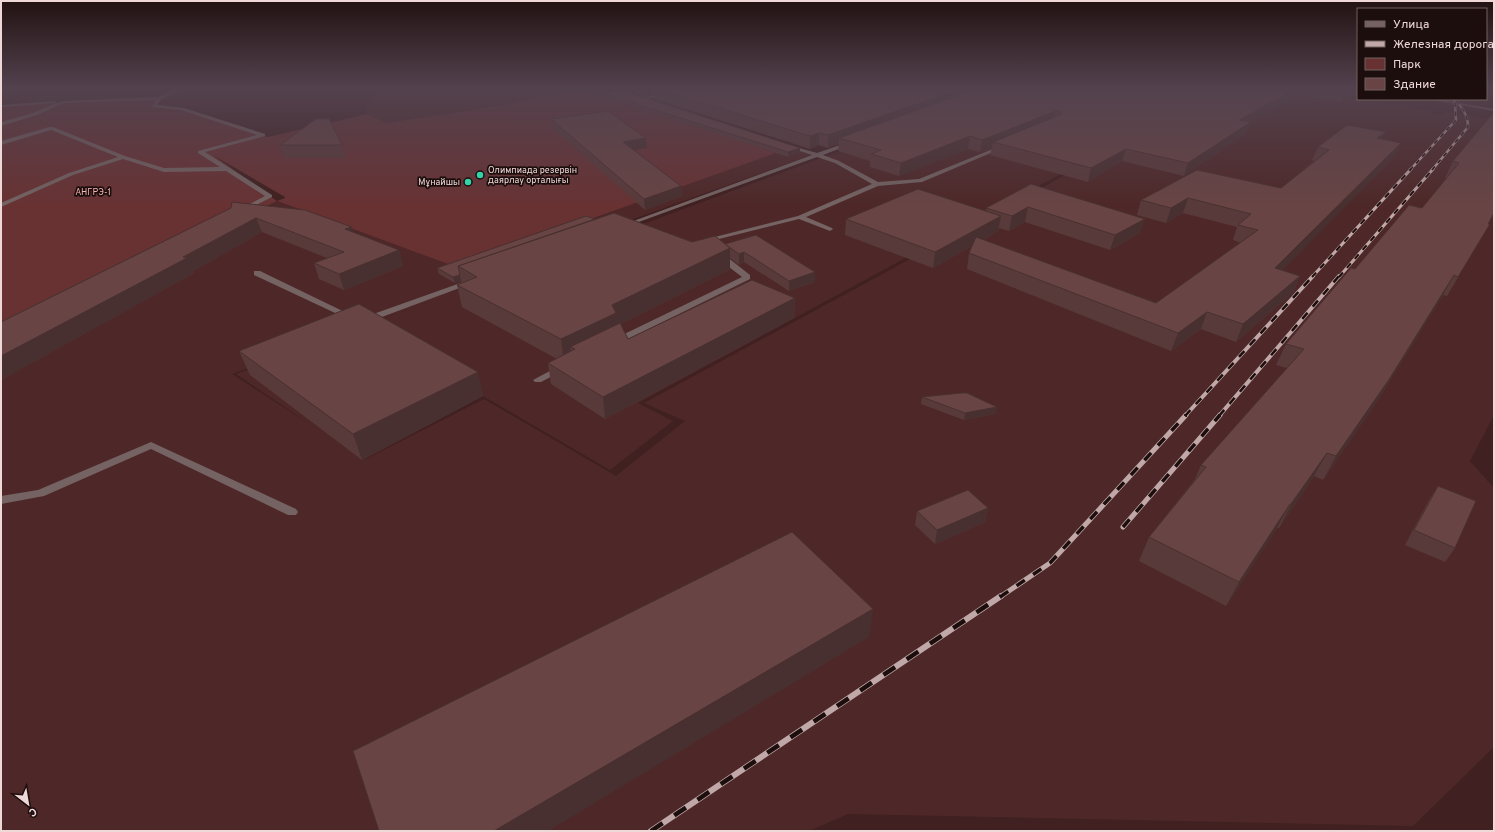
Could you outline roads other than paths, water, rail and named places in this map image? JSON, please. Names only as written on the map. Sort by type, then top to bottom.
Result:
[{"type":"street","points":[[235,214],[270,196],[200,152],[263,135],[238,127]]},
{"type":"street","points":[[1,143],[51,128],[123,157],[164,170],[226,168]]},
{"type":"street","points":[[618,227],[856,141]]},
{"type":"street","points":[[782,143],[819,154],[877,184]]},
{"type":"street","points":[[608,346],[747,277],[702,241],[800,217],[877,184],[920,181],[1005,146]]},
{"type":"street","points":[[1,205],[71,174],[123,157]]},
{"type":"street","points":[[800,217],[830,229]]},
{"type":"street","points":[[257,273],[357,323],[476,280]]},
{"type":"street","points":[[538,380],[566,366]]},
{"type":"street","points":[[1,500],[40,493],[151,445],[292,512]]},
{"type":"railway","points":[[1410,170],[1450,127]]},
{"type":"railway","points":[[1432,170],[1468,127]]},
{"type":"railway","points":[[1312,277],[1411,169]]},
{"type":"railway","points":[[1339,277],[1433,169]]},
{"type":"railway","points":[[1185,416],[1313,276]]},
{"type":"railway","points":[[1219,416],[1339,276]]},
{"type":"railway","points":[[1000,597],[1050,563],[1186,415]]},
{"type":"railway","points":[[1123,527],[1220,415]]},
{"type":"railway","points":[[651,831],[1001,596]]},
{"type":"place","name":"Олимпиада резервін даярлау орталығы","points":[[480,175]]},
{"type":"place","name":"Мұнайшы","points":[[468,182]]},
{"type":"park label","name":"АНГРЭ-1","points":[[93,192]]}]
